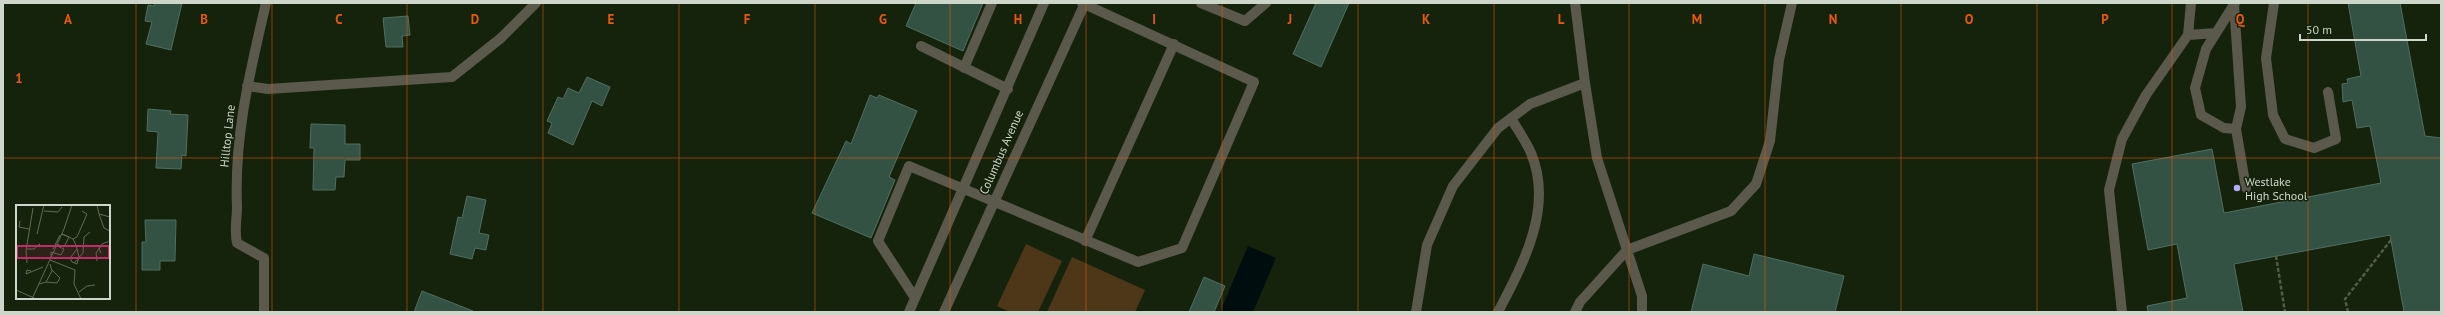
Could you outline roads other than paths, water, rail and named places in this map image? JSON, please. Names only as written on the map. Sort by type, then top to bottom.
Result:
[{"type":"street","name":"Hilltop Lane","points":[[264,312],[264,258],[238,243],[235,232],[237,219],[235,174],[238,132],[246,86],[266,3]]},
{"type":"street","points":[[246,86],[268,88],[452,77],[501,38],[536,3]]},
{"type":"street","points":[[964,68],[992,3]]},
{"type":"street","name":"Columbus Avenue","points":[[909,312],[1008,89],[1044,3]]},
{"type":"street","points":[[915,298],[878,241],[909,166],[1138,262],[1182,248],[1254,82],[1084,3]]},
{"type":"street","name":"Columbus Avenue","points":[[944,312],[1084,3]]},
{"type":"street","points":[[1201,3],[1245,22],[1266,3]]},
{"type":"street","points":[[1575,3],[1584,83],[1597,158],[1642,296],[1642,312]]},
{"type":"street","points":[[1575,312],[1580,302],[1627,250],[1731,210],[1756,184],[1770,141],[1779,60],[1792,3]]},
{"type":"street","points":[[2122,312],[2109,190],[2122,139],[2146,95],[2188,35],[2192,3]]},
{"type":"street","points":[[2235,3],[2206,49],[2195,88],[2201,115],[2224,128],[2236,129]]},
{"type":"street","points":[[2235,3],[2241,107],[2236,129],[2246,188]]},
{"type":"street","points":[[2274,3],[2266,58],[2273,115],[2285,139],[2314,148],[2336,139],[2328,92]]},
{"type":"street","points":[[2188,35],[2216,34]]},
{"type":"street","points":[[1085,241],[1174,44]]},
{"type":"street","points":[[921,46],[1008,89]]},
{"type":"street","points":[[1416,312],[1427,245],[1453,186],[1498,128],[1530,104],[1584,83]]},
{"type":"street","points":[[1498,312],[1529,248],[1538,213],[1538,179],[1531,153],[1511,118]]},
{"type":"place","name":"Westlake High School","points":[[2237,188]]}]
